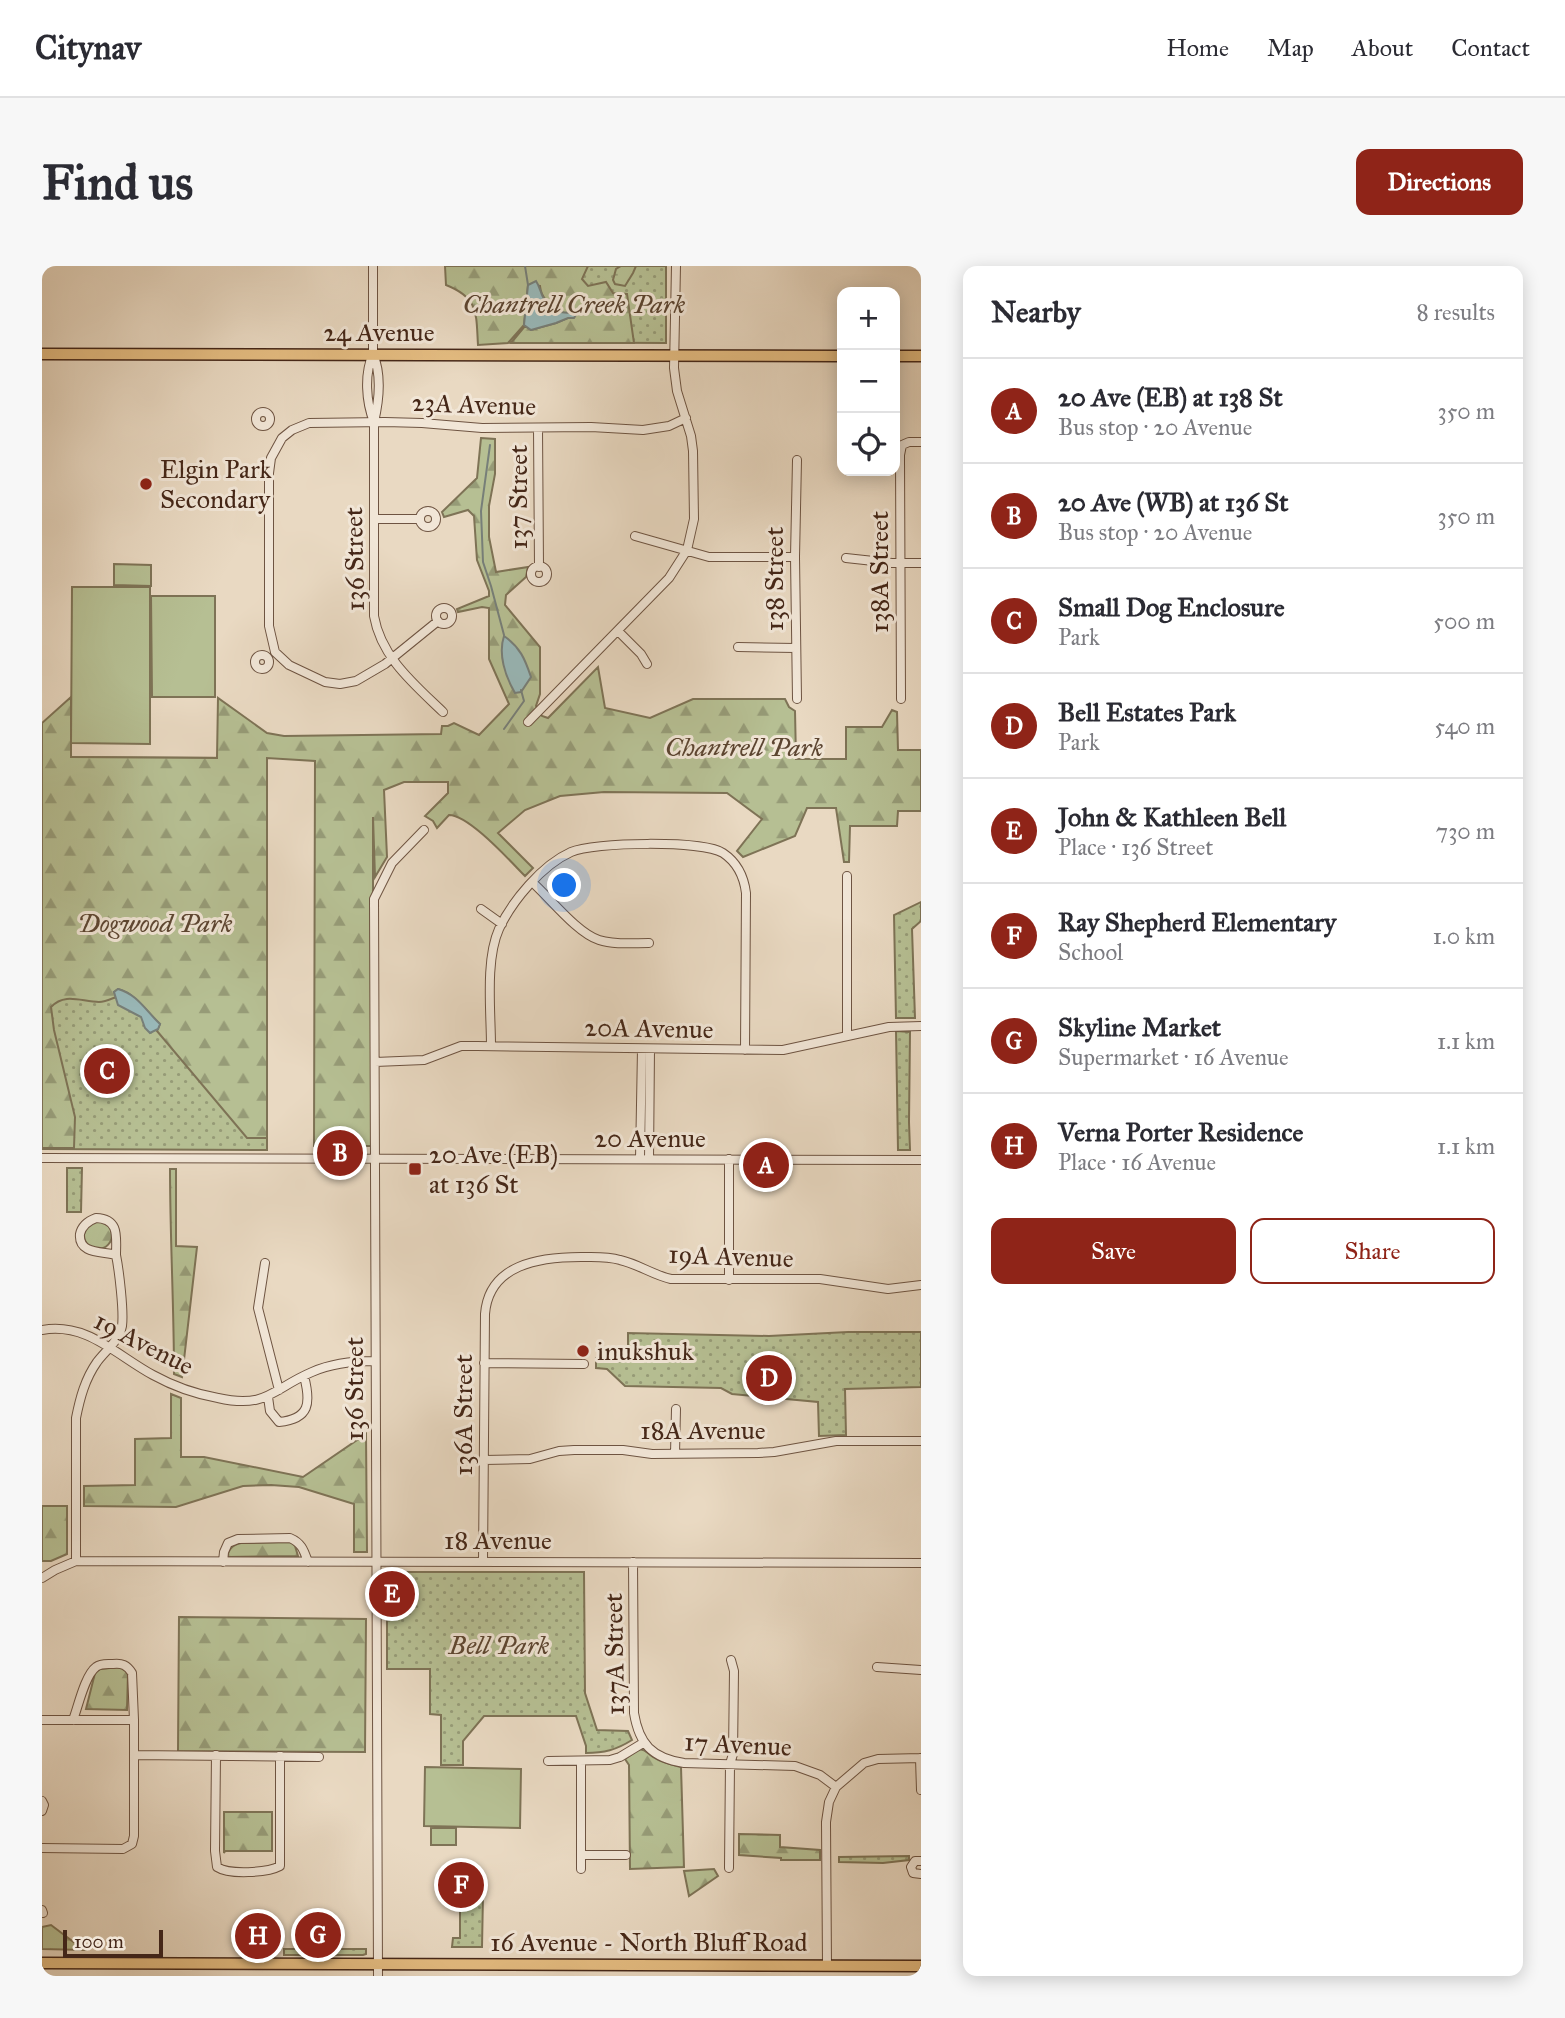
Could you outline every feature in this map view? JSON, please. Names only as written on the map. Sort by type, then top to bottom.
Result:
[{"type":"main road","name":"24 Avenue","points":[[42,354],[837,356]]},
{"type":"main road","points":[[900,356],[921,356]]},
{"type":"main road","name":"16 Avenue - North Bluff Road","points":[[42,1963],[378,1970],[921,1966]]},
{"type":"street","name":"136 Street","points":[[373,266],[373,354],[368,366],[369,409],[374,422],[374,616],[381,642],[392,659],[443,712]]},
{"type":"street","points":[[528,722],[669,579],[687,550],[694,519],[693,451],[677,391],[676,266]]},
{"type":"street","name":"23A Avenue","points":[[282,438],[292,430],[309,424],[374,422],[482,428],[591,427],[643,430],[669,426],[686,418]]},
{"type":"street","points":[[268,424],[282,438],[271,458],[269,473],[269,626],[272,655],[326,682],[340,684],[356,681],[392,659],[439,621]]},
{"type":"street","name":"137 Street","points":[[538,428],[539,567]]},
{"type":"street","name":"138A Street","points":[[901,699],[900,455],[902,445],[921,442]]},
{"type":"street","name":"138 Street","points":[[796,460],[797,699]]},
{"type":"street","points":[[374,519],[420,519]]},
{"type":"street","points":[[635,537],[709,557],[795,557]]},
{"type":"street","points":[[846,558],[921,563]]},
{"type":"street","points":[[618,631],[642,654],[648,664]]},
{"type":"street","points":[[738,647],[796,648]]},
{"type":"street","name":"136 Street","points":[[378,1970],[374,899],[392,863],[424,830]]},
{"type":"street","points":[[491,1046],[492,957],[495,939],[502,924],[532,882],[551,863],[590,846],[697,846],[715,849],[730,859],[744,879],[745,1050]]},
{"type":"street","points":[[846,876],[847,1036]]},
{"type":"street","points":[[532,882],[579,929],[595,939],[613,943],[649,943]]},
{"type":"street","points":[[481,909],[502,924]]},
{"type":"street","name":"20A Avenue","points":[[375,1062],[424,1060],[461,1046],[790,1050],[889,1027],[921,1026]]},
{"type":"street","points":[[645,1159],[646,1049]]},
{"type":"street","name":"20 Avenue","points":[[42,1158],[921,1160]]},
{"type":"street","points":[[729,1159],[729,1280]]},
{"type":"street","points":[[42,1578],[76,1561],[76,1419],[91,1373],[122,1326],[116,1231],[108,1221],[96,1218],[85,1224],[80,1235],[86,1249],[116,1255]]},
{"type":"street","name":"19A Avenue","points":[[503,1275],[547,1259],[600,1257],[622,1260],[671,1279],[820,1279],[888,1289],[921,1285]]},
{"type":"street","points":[[265,1263],[258,1308],[279,1390]]},
{"type":"street","name":"136A Street","points":[[483,1561],[485,1306],[492,1289],[503,1275]]},
{"type":"street","name":"19 Avenue","points":[[42,1330],[73,1330],[95,1338],[153,1375],[200,1394],[237,1402],[258,1401],[303,1376],[330,1366],[375,1361]]},
{"type":"street","points":[[484,1363],[584,1364]]},
{"type":"street","points":[[268,1397],[270,1411],[279,1422],[302,1416],[308,1404],[303,1376]]},
{"type":"street","points":[[675,1454],[676,1409]]},
{"type":"street","name":"18A Avenue","points":[[484,1461],[530,1459],[574,1450],[675,1454],[774,1452],[836,1441],[921,1441]]},
{"type":"street","points":[[223,1562],[223,1552],[228,1543],[238,1539],[290,1538],[298,1542],[304,1550],[307,1562]]},
{"type":"street","name":"18 Avenue","points":[[76,1561],[921,1563]]},
{"type":"street","name":"137A Street","points":[[633,1562],[634,1713],[637,1730],[643,1742]]},
{"type":"street","points":[[729,1868],[734,1671],[731,1660]]},
{"type":"street","points":[[42,1848],[123,1849],[132,1844],[134,1836],[134,1720],[132,1673],[128,1667],[121,1664],[100,1664],[94,1668],[73,1720]]},
{"type":"street","points":[[877,1667],[921,1670]]},
{"type":"street","points":[[42,1720],[134,1720]]},
{"type":"street","points":[[548,1761],[610,1760],[620,1757],[643,1742]]},
{"type":"street","name":"17 Avenue","points":[[643,1742],[656,1754],[671,1761],[795,1766],[820,1775],[836,1787]]},
{"type":"street","points":[[134,1755],[319,1757]]},
{"type":"street","points":[[216,1755],[215,1851],[217,1867],[223,1871],[267,1871],[280,1867],[280,1756]]},
{"type":"street","points":[[827,1966],[826,1822],[829,1802],[836,1787],[864,1763],[878,1759],[920,1758],[921,1790]]},
{"type":"street","points":[[581,1761],[581,1869]]},
{"type":"street","points":[[42,1801],[42,1811]]},
{"type":"street","points":[[581,1855],[626,1855]]},
{"type":"street","points":[[921,1861],[915,1861],[911,1867],[913,1873],[921,1874]]},
{"type":"green space","name":"Chantrell Creek Park","points":[[445,266],[588,266],[582,279],[588,286],[606,282],[613,293],[627,294],[634,343],[511,343],[525,326],[531,330],[577,314],[557,312],[544,298],[540,286],[528,285],[524,325],[508,343],[478,345],[474,308],[465,295],[446,285]]},
{"type":"green space","name":"Chantrell Creek Park","points":[[482,266],[666,266],[666,343],[482,342]]},
{"type":"green space","points":[[621,266],[636,266],[625,286],[615,284],[613,280],[616,269]]},
{"type":"green space","name":"Chantrell Park","points":[[481,438],[495,439],[495,474],[489,506],[489,537],[496,572],[528,567],[526,577],[506,595],[505,605],[540,647],[540,694],[536,706],[542,716],[548,718],[598,667],[605,708],[650,718],[693,699],[785,699],[795,711],[796,759],[846,759],[846,727],[882,727],[892,710],[897,712],[898,750],[921,750],[921,811],[898,811],[897,826],[850,826],[849,862],[844,862],[836,808],[807,808],[795,836],[743,857],[737,851],[762,819],[727,793],[604,792],[560,796],[525,810],[498,833],[533,868],[525,876],[467,822],[449,815],[437,828],[433,821],[425,816],[448,793],[448,782],[404,782],[384,790],[387,857],[375,877],[373,817],[373,1146],[314,1146],[315,761],[267,758],[267,1138],[247,1138],[157,1031],[160,1024],[136,999],[118,989],[114,992],[116,997],[106,1001],[68,999],[56,1002],[51,1007],[75,1117],[74,1148],[42,1148],[42,723],[71,697],[71,757],[217,758],[218,698],[267,733],[284,736],[441,734],[442,726],[454,723],[479,735],[509,704],[489,659],[489,608],[458,612],[457,609],[489,596],[477,560],[474,516],[468,510],[444,517],[442,512],[477,478]]},
{"type":"green space","points":[[114,564],[151,565],[151,586],[114,585]]},
{"type":"green space","points":[[72,587],[150,587],[150,744],[71,743]]},
{"type":"green space","points":[[151,596],[215,596],[215,697],[152,697]]},
{"type":"green space","name":"Dogwood Park","points":[[42,757],[267,758],[267,1150],[42,1149]]},
{"type":"green space","points":[[921,902],[921,921],[912,929],[915,1018],[896,1018],[894,915]]},
{"type":"green space","points":[[896,1031],[910,1032],[910,1150],[898,1150]]},
{"type":"green space","points":[[67,1168],[82,1168],[81,1212],[67,1212]]},
{"type":"green space","points":[[170,1169],[176,1169],[176,1246],[197,1247],[182,1377],[174,1374]]},
{"type":"green space","points":[[98,1221],[108,1225],[112,1235],[108,1245],[98,1249],[88,1245],[84,1235],[88,1225]]},
{"type":"green space","points":[[921,1332],[921,1387],[845,1389],[846,1435],[819,1436],[818,1402],[732,1394],[721,1388],[625,1386],[607,1369],[596,1368],[596,1358],[628,1358],[628,1333],[769,1336]]},
{"type":"green space","points":[[171,1394],[181,1398],[181,1457],[204,1457],[303,1477],[366,1434],[367,1552],[354,1552],[354,1504],[299,1487],[243,1486],[176,1507],[84,1506],[84,1486],[135,1485],[135,1439],[171,1438]]},
{"type":"green space","points":[[42,1506],[67,1506],[67,1554],[51,1561],[42,1561]]},
{"type":"green space","points":[[291,1542],[298,1556],[227,1557],[231,1548],[241,1543]]},
{"type":"green space","name":"Bell Park","points":[[387,1572],[584,1572],[585,1693],[597,1730],[628,1731],[632,1740],[610,1750],[586,1753],[576,1716],[484,1716],[463,1741],[463,1765],[441,1765],[441,1715],[430,1714],[430,1669],[387,1669]]},
{"type":"green space","points":[[179,1617],[366,1619],[365,1752],[178,1751]]},
{"type":"green space","points":[[120,1667],[128,1672],[127,1710],[86,1709],[95,1673],[100,1669]]},
{"type":"green space","points":[[639,1749],[667,1764],[681,1767],[684,1867],[630,1869],[629,1765],[625,1759]]},
{"type":"green space","points":[[425,1767],[521,1769],[520,1828],[424,1826]]},
{"type":"green space","points":[[224,1812],[272,1812],[272,1851],[224,1853]]},
{"type":"green space","points":[[431,1828],[456,1828],[456,1845],[431,1845]]},
{"type":"green space","points":[[739,1834],[780,1835],[780,1847],[820,1850],[820,1860],[781,1860],[739,1855]]},
{"type":"green space","points":[[909,1856],[909,1860],[883,1863],[839,1862],[839,1857]]},
{"type":"green space","points":[[714,1869],[718,1876],[689,1896],[684,1871]]},
{"type":"green space","points":[[460,1895],[483,1895],[482,1947],[452,1947],[453,1938],[460,1938]]},
{"type":"green space","points":[[51,1925],[84,1950],[42,1949],[42,1927]]},
{"type":"green space","points":[[284,1949],[366,1949],[366,1954],[284,1955]]},
{"type":"water","points":[[536,281],[543,297],[553,309],[577,313],[574,318],[531,330],[524,325],[528,285]]},
{"type":"water","points":[[504,636],[521,654],[531,677],[521,692],[515,693],[508,679],[502,657]]},
{"type":"water","points":[[118,989],[125,991],[141,1004],[160,1024],[158,1029],[150,1033],[141,1017],[118,1005],[114,992]]},
{"type":"waterway","points":[[525,266],[528,285]]},
{"type":"waterway","points":[[490,445],[481,511],[483,562],[504,635]]},
{"type":"waterway","points":[[504,729],[524,701],[521,690]]},
{"type":"place","name":"Elgin Park Secondary","points":[[146,484]]},
{"type":"place","name":"Small Dog Enclosure","points":[[107,1071]]},
{"type":"place","name":"20 Ave (WB) at 136 St","points":[[340,1153]]},
{"type":"place","name":"20 Ave (EB) at 138 St","points":[[766,1165]]},
{"type":"place","name":"20 Ave (EB) at 136 St","points":[[415,1169]]},
{"type":"place","name":"inukshuk","points":[[583,1351]]},
{"type":"place","name":"Bell Estates Park","points":[[769,1378]]},
{"type":"place","name":"John & Kathleen Bell","points":[[392,1594]]},
{"type":"place","name":"Ray Shepherd Elementary","points":[[461,1885]]},
{"type":"place","name":"Skyline Market","points":[[318,1935]]},
{"type":"place","name":"Verna Porter Residence","points":[[258,1936]]}]
